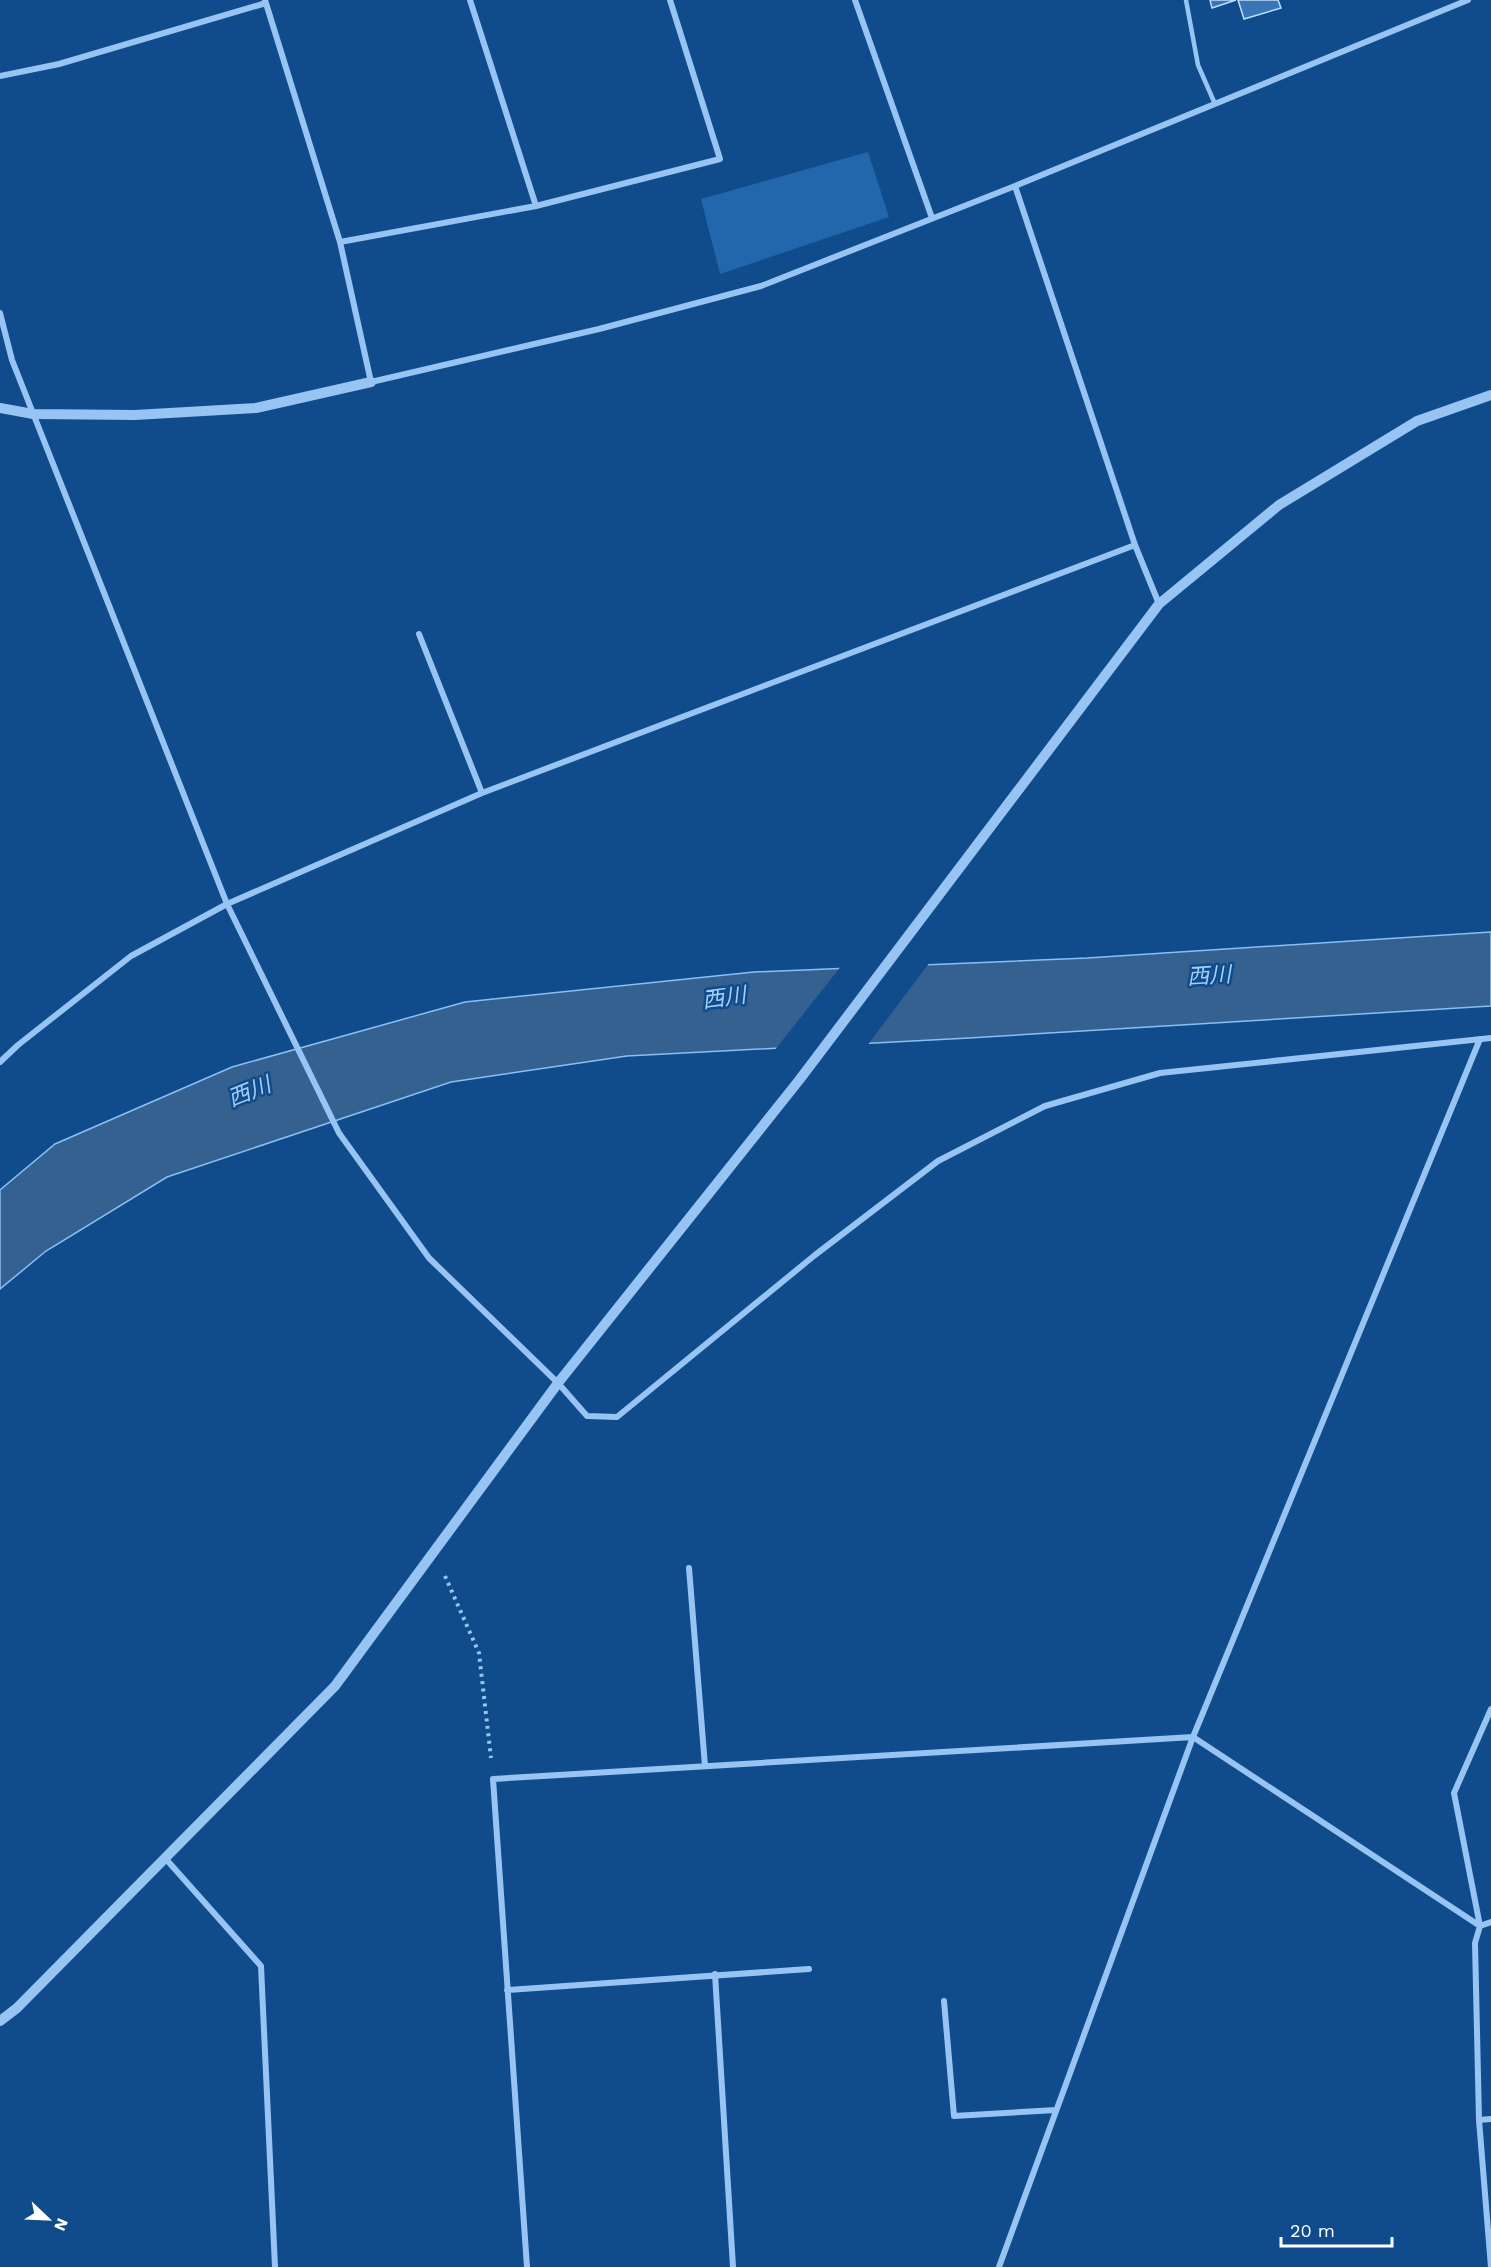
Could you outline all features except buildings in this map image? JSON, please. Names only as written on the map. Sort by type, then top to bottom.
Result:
[{"type":"street","points":[[470,0],[536,206]]},
{"type":"street","points":[[340,242],[536,206],[720,159],[670,0]]},
{"type":"street","points":[[855,0],[932,218]]},
{"type":"street","points":[[0,408],[33,414],[135,415],[256,408],[599,329],[760,286],[1015,186],[1468,0]]},
{"type":"street","points":[[0,76],[59,64],[266,1],[340,242],[371,382]]},
{"type":"street","points":[[1015,186],[1135,545],[1158,604]]},
{"type":"street","points":[[0,313],[12,360],[227,904],[339,1132],[429,1257],[558,1383],[587,1416],[617,1417],[815,1255],[938,1161],[1045,1106],[1161,1072],[1491,1038]]},
{"type":"street","points":[[0,2021],[17,2008],[334,1686],[558,1383],[800,1079],[1158,604],[1279,505],[1417,421],[1491,395]]},
{"type":"street","points":[[0,1062],[18,1045],[131,956],[227,904],[482,793],[1135,545]]},
{"type":"street","points":[[419,634],[482,793]]},
{"type":"street","points":[[999,2267],[1193,1737],[1480,1040]]},
{"type":"street","points":[[689,1568],[705,1766]]},
{"type":"street","points":[[1491,1708],[1454,1793],[1480,1926],[1475,1943],[1479,2120],[1491,2267]]},
{"type":"street","points":[[527,2267],[493,1779],[1193,1737],[1480,1926]]},
{"type":"street","points":[[165,1858],[261,1966],[275,2267]]},
{"type":"street","points":[[1480,1926],[1491,1922]]},
{"type":"street","points":[[507,1990],[809,1969]]},
{"type":"street","points":[[715,1974],[733,2267]]},
{"type":"street","points":[[944,2001],[954,2116],[1056,2110]]},
{"type":"street","points":[[1479,2120],[1491,2119]]},
{"type":"lane","points":[[1186,0],[1198,65],[1215,104]]},
{"type":"path","points":[[434,1551],[479,1653],[493,1779]]},
{"type":"shaded area","points":[[868,152],[889,217],[720,274],[701,199]]},
{"type":"water","name":"西川","points":[[1491,932],[1491,1006],[627,1056],[451,1082],[167,1177],[46,1251],[0,1289],[0,1190],[55,1144],[232,1067],[465,1002],[754,972],[1087,958]]},
{"type":"pier","points":[[930,962],[867,1046],[774,1051],[842,965]]}]
